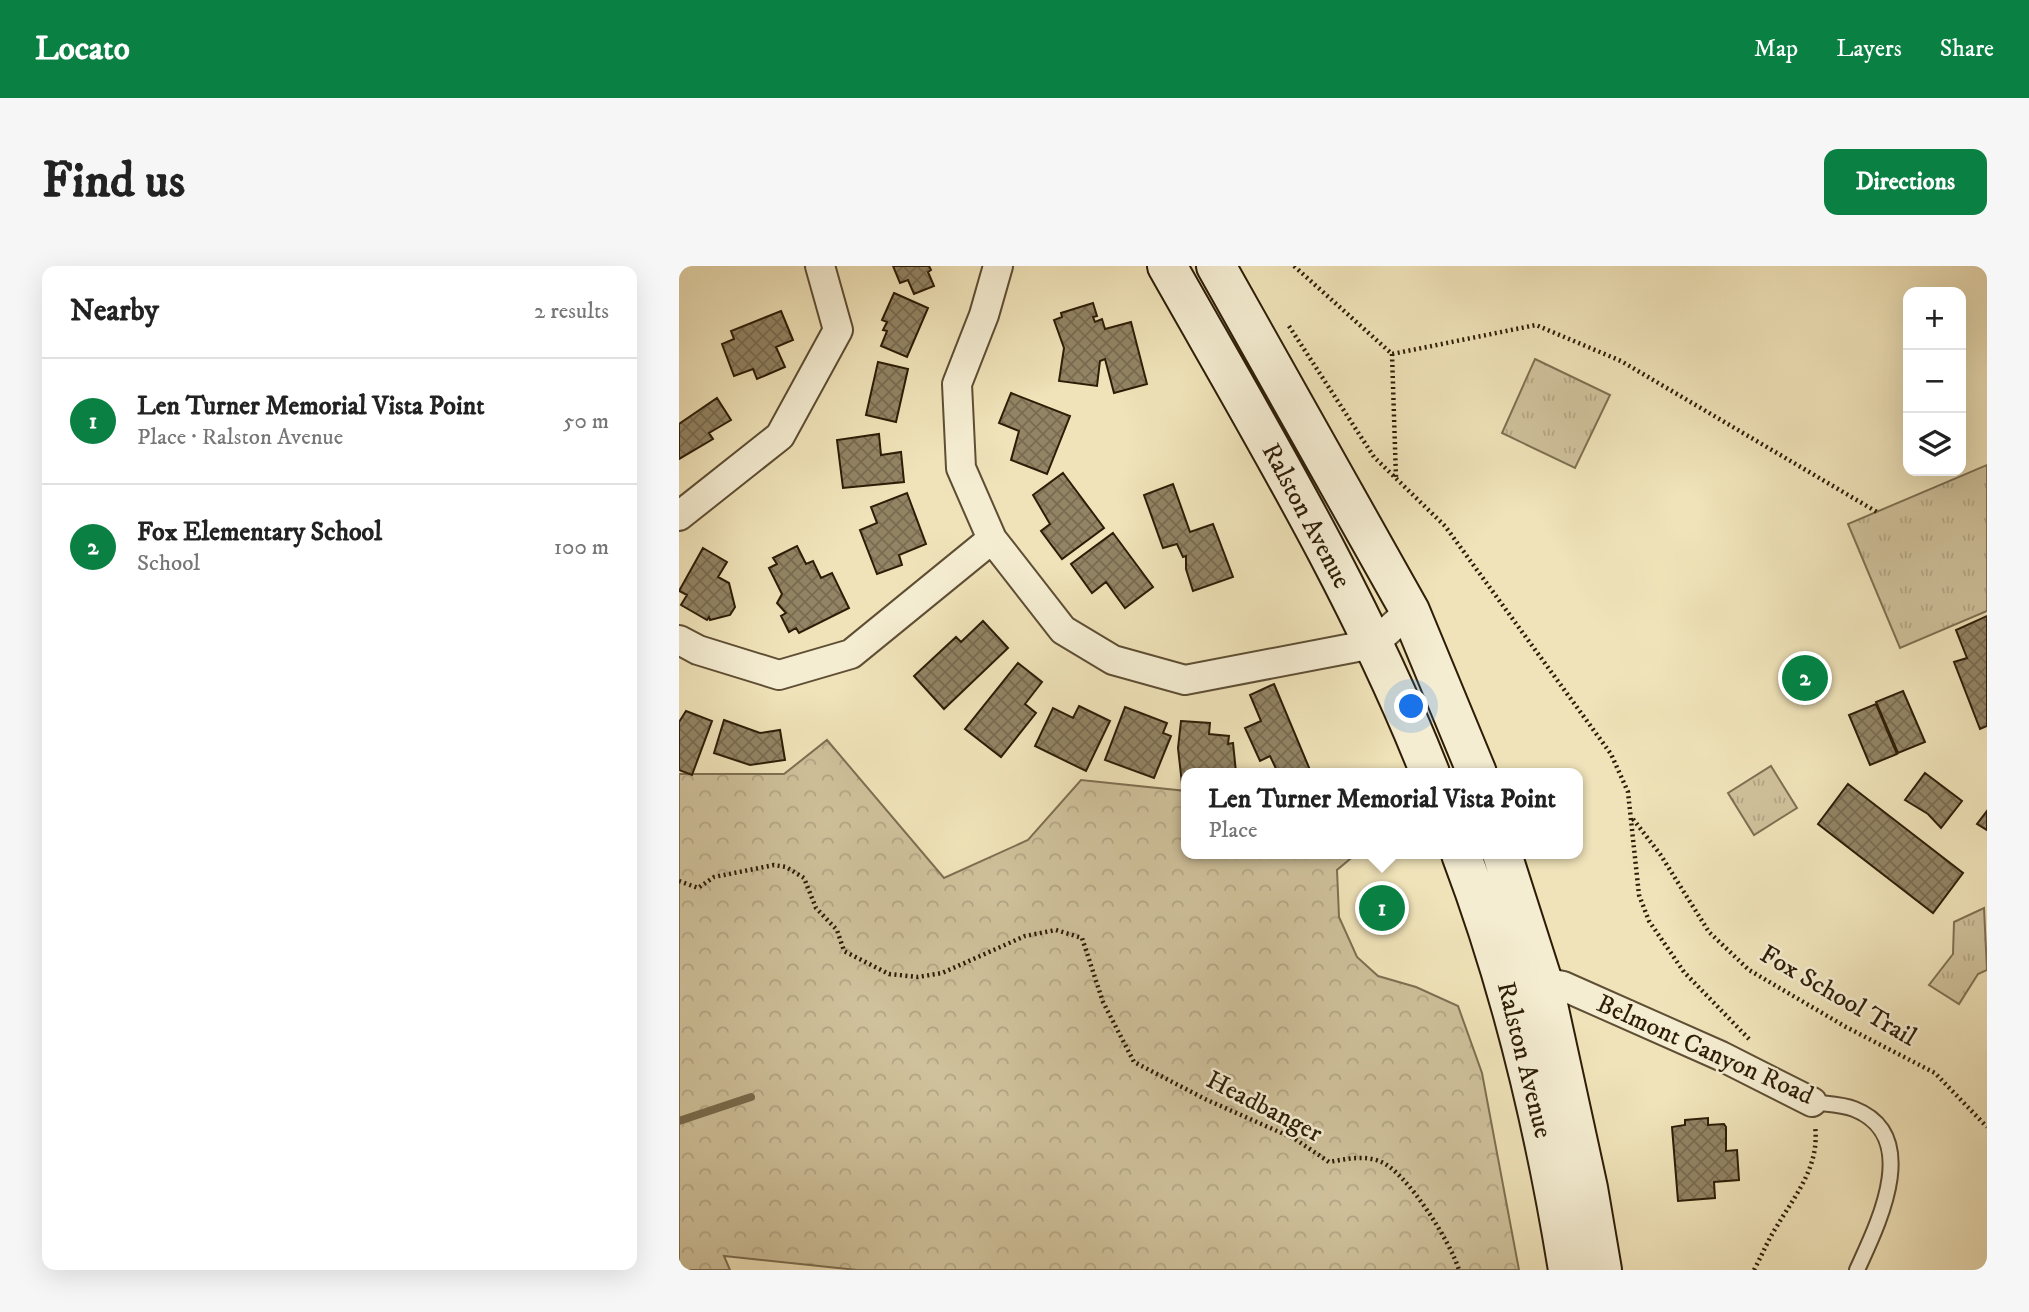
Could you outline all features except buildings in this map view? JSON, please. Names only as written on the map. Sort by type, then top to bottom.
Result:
[{"type":"main road","name":"Ralston Avenue","points":[[1167,266],[1325,547],[1373,644],[1428,768]]},
{"type":"main road","name":"Ralston Avenue","points":[[1216,266],[1410,611],[1468,744],[1475,768]]},
{"type":"main road","name":"Ralston Avenue","points":[[1463,859],[1496,951],[1519,1033],[1555,1191],[1568,1270]]},
{"type":"main road","name":"Ralston Avenue","points":[[1504,859],[1543,982],[1588,1188],[1602,1270]]},
{"type":"street","points":[[679,516],[780,436],[838,330],[820,266]]},
{"type":"street","points":[[998,266],[984,315],[957,384],[961,468],[992,539],[1063,630],[1113,660],[1185,680],[1373,644],[1410,611]]},
{"type":"street","points":[[679,640],[698,650],[779,675],[851,654],[992,539]]},
{"type":"street","name":"Belmont Canyon Road","points":[[1543,982],[1563,986],[1721,1056],[1812,1102]]},
{"type":"lane","name":"Belmont Canyon Road","points":[[1812,1102],[1854,1109],[1877,1124],[1885,1136],[1891,1163],[1890,1185],[1884,1209],[1857,1270]]},
{"type":"path","points":[[1294,266],[1392,355],[1396,478]]},
{"type":"path","points":[[1287,323],[1374,457],[1445,526],[1583,711],[1611,754],[1628,792],[1633,818],[1632,844],[1639,895],[1649,920],[1683,972],[1755,1044]]},
{"type":"path","points":[[1392,355],[1537,325],[1621,361],[1877,512]]},
{"type":"path","name":"Fox School Trail","points":[[1633,818],[1660,854],[1709,932],[1749,970],[1846,1027],[1935,1073],[1987,1127]]},
{"type":"path","name":"Headbanger","points":[[679,881],[698,888],[714,877],[774,865],[786,867],[804,878],[816,908],[837,930],[843,951],[889,974],[918,976],[942,973],[1025,936],[1056,930],[1082,938],[1103,1002],[1133,1062],[1205,1099],[1295,1139],[1329,1162],[1358,1157],[1380,1161],[1400,1174],[1418,1197],[1459,1270]]},
{"type":"path","points":[[1754,1270],[1777,1225],[1803,1189],[1817,1144],[1812,1102]]},
{"type":"green space","points":[[1535,359],[1610,395],[1575,468],[1502,433]]},
{"type":"green space","points":[[1987,465],[1987,611],[1900,648],[1848,524]]},
{"type":"green space","points":[[827,740],[944,878],[1028,840],[1081,780],[1181,790],[1181,859],[1350,859],[1337,870],[1339,917],[1357,957],[1378,976],[1416,987],[1458,1006],[1482,1073],[1519,1270],[857,1270],[724,1256],[730,1270],[679,1270],[679,774],[784,774]]},
{"type":"green space","points":[[1771,766],[1797,808],[1754,835],[1728,793]]},
{"type":"green space","points":[[1984,908],[1987,970],[1978,974],[1959,1004],[1929,985],[1953,954],[1954,922]]},
{"type":"waterway","points":[[679,1121],[751,1097]]},
{"type":"place","name":"Fox Elementary School","points":[[1805,678]]},
{"type":"place","name":"Len Turner Memorial Vista Point","points":[[1382,908]]}]
